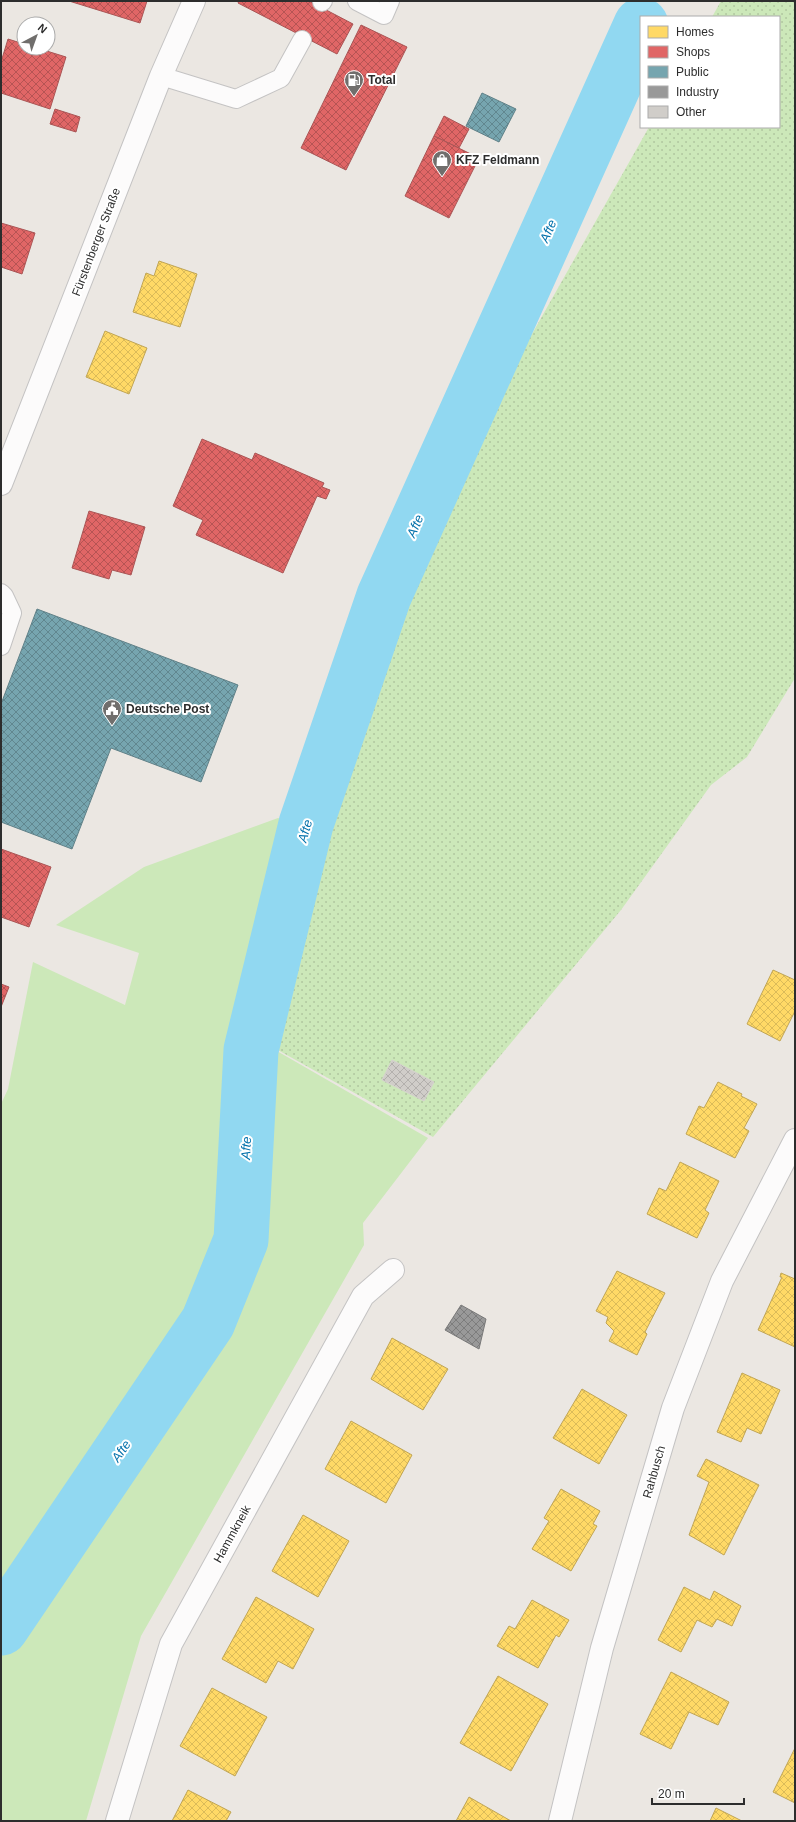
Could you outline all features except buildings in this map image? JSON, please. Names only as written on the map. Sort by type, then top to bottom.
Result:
[{"type":"street","name":"Fürstenberger Straße","points":[[1,484],[161,76],[194,1]]},
{"type":"street","name":"Rahbusch","points":[[560,1821],[602,1648],[673,1408],[722,1281],[795,1140]]},
{"type":"street","name":"Hammkneik","points":[[117,1821],[170,1644],[363,1296],[393,1270]]},
{"type":"lane","points":[[357,1],[384,14],[390,1]]},
{"type":"lane","points":[[161,76],[236,99],[281,78],[302,40]]},
{"type":"lane","points":[[1,593],[12,613],[1,646]]},
{"type":"green space","points":[[721,1],[795,1],[795,678],[747,757],[711,785],[621,910],[433,1137],[269,1045],[325,833],[398,617],[476,433],[648,128],[780,128],[780,16],[713,16]]},
{"type":"green space","points":[[278,818],[298,824],[240,1047],[231,1240],[192,1335],[1,1599],[1,1104],[8,1089],[33,962],[125,1005],[139,953],[56,925],[144,867]]},
{"type":"green space","points":[[270,1047],[428,1138],[363,1223],[364,1245],[141,1636],[86,1821],[1,1821],[1,1651],[222,1331],[261,1239]]},
{"type":"waterway","name":"Afte","points":[[1,1628],[208,1322],[241,1240],[251,1050],[306,824],[384,596],[640,27]]},
{"type":"place","name":"Total","points":[[354,97]]},
{"type":"place","name":"KFZ Feldmann","points":[[442,177]]},
{"type":"place","name":"Deutsche Post","points":[[112,726]]}]
